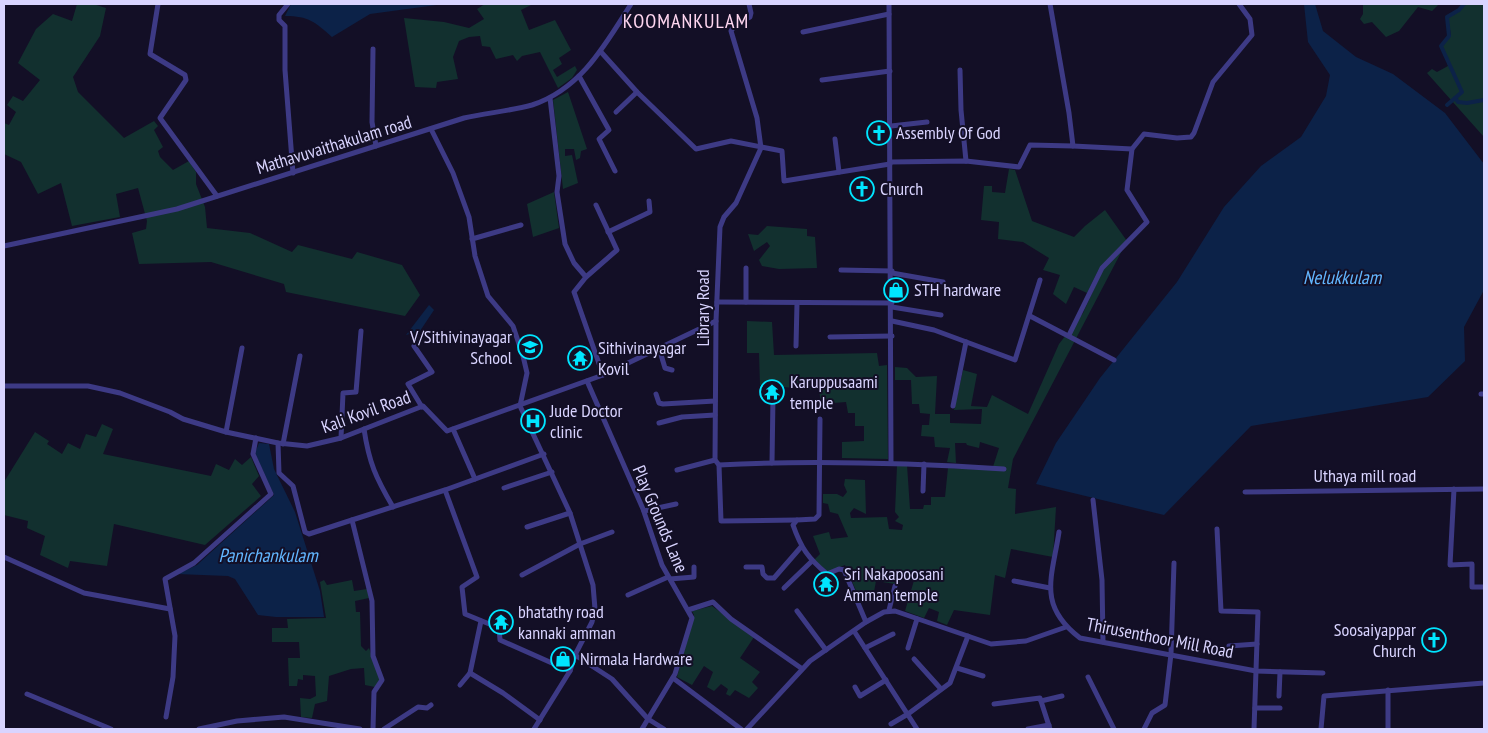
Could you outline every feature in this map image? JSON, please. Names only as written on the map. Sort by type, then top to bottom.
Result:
[{"type":"street","points":[[158,4],[150,54],[185,75],[186,80],[160,118],[217,196]]},
{"type":"street","points":[[288,4],[279,15],[279,20],[285,26],[285,70],[293,173]]},
{"type":"street","name":"Mathavuvaithakulam road","points":[[4,246],[177,209],[464,118],[508,110],[550,98],[569,86],[601,52],[630,4]]},
{"type":"street","points":[[749,4],[752,13],[750,18],[735,25],[731,31],[757,118],[761,148]]},
{"type":"street","points":[[889,4],[892,272],[891,462]]},
{"type":"street","points":[[1050,4],[1069,113],[1072,146]]},
{"type":"street","points":[[1069,335],[1102,268],[1147,222],[1127,190],[1132,149],[1144,134],[1177,138],[1191,137],[1194,133],[1213,82],[1252,35],[1250,19],[1239,4]]},
{"type":"street","points":[[803,32],[889,14]]},
{"type":"street","points":[[373,49],[372,122],[376,146]]},
{"type":"street","points":[[601,52],[637,92],[696,149],[731,141],[782,151],[784,181],[890,163],[966,161],[1019,167],[1030,145],[1132,149]]},
{"type":"street","points":[[960,70],[961,110],[966,161]]},
{"type":"street","points":[[822,80],[890,71]]},
{"type":"street","points":[[579,76],[609,130],[600,139],[615,171]]},
{"type":"street","points":[[616,112],[637,92]]},
{"type":"street","points":[[550,98],[559,176],[557,192],[565,244],[574,263],[586,277]]},
{"type":"street","points":[[891,126],[927,122]]},
{"type":"street","points":[[431,130],[453,173],[469,216],[472,239],[488,296],[513,326],[527,373],[520,406],[570,513],[593,586],[595,609],[592,622],[575,655],[570,671],[534,729]]},
{"type":"street","points":[[835,139],[839,172]]},
{"type":"street","name":"Library Road","points":[[715,460],[717,263],[720,227],[724,217],[736,203],[761,148]]},
{"type":"street","points":[[608,232],[650,212],[649,201]]},
{"type":"street","points":[[596,205],[617,250],[586,277],[574,292],[603,375]]},
{"type":"street","points":[[472,239],[521,225]]},
{"type":"street","points":[[746,268],[746,302]]},
{"type":"street","points":[[841,270],[892,272],[943,282]]},
{"type":"street","points":[[892,321],[934,330],[1015,360],[1040,280]]},
{"type":"street","points":[[718,302],[892,305],[940,315]]},
{"type":"street","points":[[796,346],[797,303]]},
{"type":"street","points":[[1030,316],[1114,360]]},
{"type":"street","points":[[476,479],[454,429],[603,375],[716,321]]},
{"type":"street","points":[[341,438],[343,393],[356,392],[361,331]]},
{"type":"street","points":[[830,337],[892,336]]},
{"type":"street","points":[[953,406],[966,342]]},
{"type":"street","points":[[414,346],[432,372],[408,384],[422,407]]},
{"type":"street","points":[[226,432],[242,348]]},
{"type":"street","points":[[659,348],[665,368],[672,370]]},
{"type":"street","points":[[300,356],[280,443],[280,475],[288,479],[293,486],[305,532],[309,534],[444,490],[544,454]]},
{"type":"street","name":"Play Grounds Lane","points":[[587,381],[644,511],[662,565],[688,610]]},
{"type":"street","name":"Kali Kovil Road","points":[[4,386],[88,386],[120,393],[170,412],[183,419],[226,432],[280,443],[307,446],[341,438],[422,407],[448,431],[454,429]]},
{"type":"street","points":[[656,394],[659,403],[663,404],[715,401]]},
{"type":"street","points":[[772,462],[773,397]]},
{"type":"street","points":[[659,423],[682,417],[715,415]]},
{"type":"street","points":[[676,470],[715,460],[719,465],[722,522],[815,519],[819,515],[820,419]]},
{"type":"street","points":[[364,430],[368,457],[374,473],[393,507]]},
{"type":"street","points":[[166,717],[174,669],[175,636],[165,579],[194,563],[271,494],[253,454],[256,438]]},
{"type":"street","points":[[719,465],[772,462],[891,462],[1004,469]]},
{"type":"street","points":[[923,491],[924,464]]},
{"type":"street","points":[[504,488],[552,472]]},
{"type":"street","points":[[444,490],[477,577],[462,587],[466,614],[499,628],[500,640],[570,671]]},
{"type":"street","points":[[1454,490],[1450,565],[1472,564],[1472,587],[1484,587]]},
{"type":"street","name":"Uthaya mill road","points":[[1245,492],[1484,490]]},
{"type":"street","points":[[1093,500],[1102,580],[1103,642]]},
{"type":"street","points":[[644,511],[676,504]]},
{"type":"street","points":[[527,527],[570,513]]},
{"type":"street","points":[[352,520],[372,601],[373,656],[382,680],[374,692],[373,729]]},
{"type":"street","points":[[797,520],[793,525],[801,547],[812,561],[827,574],[839,569],[844,570],[866,622]]},
{"type":"street","points":[[1217,529],[1221,611],[1258,612],[1254,729]]},
{"type":"street","points":[[522,575],[580,544],[612,532]]},
{"type":"street","name":"Thirusenthoor Mill Road","points":[[1059,532],[1050,588],[1052,606],[1066,627],[1080,638],[1256,671],[1323,672]]},
{"type":"street","points":[[746,567],[762,567],[763,574],[767,578],[774,578],[801,547]]},
{"type":"street","points":[[4,557],[84,593],[170,609]]},
{"type":"street","points":[[784,588],[812,561]]},
{"type":"street","points":[[1144,729],[1152,713],[1165,705],[1171,654],[1174,564]]},
{"type":"street","points":[[628,596],[669,578],[694,577],[694,567]]},
{"type":"street","points":[[1014,581],[1050,588]]},
{"type":"street","points":[[889,610],[895,586]]},
{"type":"street","points":[[642,729],[673,678],[692,618],[688,610],[713,602],[731,619],[802,668]]},
{"type":"street","points":[[747,729],[802,668],[866,622],[889,610],[991,644],[1041,637],[1066,627]]},
{"type":"street","points":[[797,611],[826,650]]},
{"type":"street","points":[[908,648],[917,619]]},
{"type":"street","points":[[460,685],[470,672],[481,620]]},
{"type":"street","points":[[854,631],[917,729]]},
{"type":"street","points":[[865,648],[893,634]]},
{"type":"street","points":[[890,724],[908,714],[950,683],[968,636]]},
{"type":"street","points":[[1229,646],[1257,644]]},
{"type":"street","points":[[575,655],[612,678],[648,719],[664,729]]},
{"type":"street","points":[[914,659],[941,689]]},
{"type":"street","points":[[957,668],[983,676]]},
{"type":"street","points":[[470,672],[540,720]]},
{"type":"street","points":[[1279,696],[1280,672]]},
{"type":"street","points":[[1088,677],[1114,729]]},
{"type":"street","points":[[673,678],[741,729]]},
{"type":"street","points":[[855,686],[860,696],[886,680]]},
{"type":"street","points":[[1322,729],[1324,696],[1484,683]]},
{"type":"street","points":[[1388,690],[1388,729]]},
{"type":"street","points":[[27,694],[111,729]]},
{"type":"street","points":[[1041,701],[1062,696]]},
{"type":"street","points":[[994,704],[1038,697],[1050,727],[1028,729]]},
{"type":"street","points":[[384,729],[418,707],[424,709],[431,705]]},
{"type":"street","points":[[1255,708],[1280,708]]},
{"type":"street","points":[[199,729],[237,721],[284,717],[360,729]]},
{"type":"green space","points":[[77,4],[93,4],[106,8],[100,36],[73,77],[78,92],[124,138],[154,121],[158,126],[154,130],[163,147],[158,151],[160,157],[173,170],[189,161],[196,172],[196,184],[205,207],[207,228],[250,233],[292,252],[298,245],[352,259],[357,252],[402,265],[420,295],[405,316],[286,292],[284,284],[211,262],[139,264],[132,233],[146,229],[147,221],[138,188],[116,194],[120,217],[72,226],[61,183],[38,194],[21,162],[4,154],[4,123],[9,125],[16,112],[7,105],[13,96],[23,101],[40,80],[18,63],[36,29],[53,14],[72,21]]},
{"type":"green space","points":[[485,4],[533,4],[521,10],[529,30],[555,20],[571,50],[559,58],[562,64],[553,70],[557,77],[575,66],[577,70],[572,78],[558,88],[540,52],[522,56],[517,61],[513,55],[496,59],[490,47],[482,46],[480,36],[469,37],[459,41],[453,57],[458,79],[437,82],[436,88],[415,87],[404,18],[444,22],[469,28],[484,19],[477,9]]},
{"type":"green space","points":[[1363,4],[1439,4],[1432,11],[1418,7],[1399,31],[1386,37],[1372,22],[1364,24],[1360,19],[1363,14]]},
{"type":"green space","points":[[1465,4],[1484,4],[1484,137],[1427,73],[1432,69],[1437,72],[1448,66],[1442,46],[1451,35],[1448,18]]},
{"type":"green space","points":[[568,92],[587,149],[581,151],[580,158],[576,160],[574,149],[565,149],[565,156],[572,155],[578,183],[563,189],[553,100]]},
{"type":"green space","points":[[1009,169],[1015,170],[1032,221],[1074,237],[1105,210],[1127,241],[1013,459],[1008,488],[1016,489],[1015,514],[1056,507],[1053,557],[1011,549],[1005,578],[995,575],[990,615],[954,610],[947,625],[937,621],[939,612],[929,608],[924,618],[905,611],[915,577],[897,574],[895,584],[876,581],[874,592],[857,593],[845,565],[828,572],[814,560],[820,554],[813,536],[829,532],[831,539],[848,537],[838,514],[830,512],[828,504],[823,503],[823,494],[837,494],[843,497],[847,492],[844,485],[845,479],[865,480],[866,514],[854,508],[850,513],[851,518],[887,517],[889,529],[902,530],[903,525],[895,521],[899,517],[895,512],[897,466],[907,465],[910,509],[923,509],[924,505],[931,505],[931,497],[945,497],[948,468],[992,470],[999,448],[980,442],[979,448],[967,445],[966,443],[955,443],[956,463],[947,462],[950,448],[935,447],[934,437],[921,436],[922,425],[929,425],[930,414],[920,413],[919,404],[912,404],[911,380],[895,380],[895,367],[907,368],[916,377],[937,376],[935,414],[950,414],[950,423],[981,424],[982,409],[954,410],[963,370],[977,374],[971,406],[987,407],[992,395],[1028,414],[1059,344],[1083,313],[1107,261],[1098,271],[1087,293],[1074,287],[1066,304],[1053,294],[1060,275],[1043,270],[1049,258],[1023,242],[998,239],[999,222],[981,220],[984,186],[992,186],[992,192],[1005,193]]},
{"type":"green space","points":[[554,192],[559,228],[533,237],[527,204]]},
{"type":"green space","points":[[767,226],[807,229],[807,236],[815,237],[817,268],[779,269],[762,266],[759,260],[770,246],[767,242],[754,251],[748,234],[758,235]]},
{"type":"green space","points":[[747,321],[772,322],[774,355],[877,353],[879,366],[887,365],[888,459],[842,458],[842,442],[864,441],[864,426],[855,426],[855,413],[848,413],[846,402],[821,404],[819,390],[760,385],[759,353],[747,353]]},
{"type":"green space","points":[[102,424],[113,429],[103,454],[211,476],[216,464],[229,470],[235,459],[242,465],[251,457],[259,476],[252,484],[261,496],[205,545],[114,524],[107,566],[70,561],[68,568],[40,555],[45,536],[27,528],[28,521],[4,515],[4,482],[35,432],[49,441],[47,444],[62,454],[68,443],[80,449],[86,434],[96,437]]},
{"type":"green space","points":[[324,580],[327,585],[352,580],[354,591],[367,589],[369,598],[355,601],[356,612],[360,612],[361,646],[366,651],[369,648],[380,679],[375,687],[365,685],[364,668],[351,669],[329,676],[327,701],[315,704],[312,718],[301,717],[300,698],[310,699],[316,696],[315,676],[303,675],[303,680],[298,679],[297,686],[289,686],[288,658],[300,658],[299,642],[272,642],[272,628],[288,628],[287,619],[326,618],[320,582]]},
{"type":"green space","points":[[712,606],[754,637],[740,658],[760,672],[752,682],[758,688],[749,698],[735,690],[730,696],[726,694],[728,689],[721,684],[714,691],[707,687],[713,672],[704,666],[692,685],[677,677],[694,615],[692,611]]},
{"type":"water","points":[[291,4],[444,4],[370,14],[332,37],[311,21],[300,17],[285,16]]},
{"type":"water","name":"Nelukkulam","points":[[1304,4],[1315,4],[1323,31],[1356,57],[1393,74],[1445,113],[1484,164],[1484,290],[1464,327],[1465,361],[1428,397],[1251,426],[1164,515],[1036,484],[1056,443],[1100,378],[1177,282],[1224,207],[1261,166],[1301,137],[1326,96],[1330,75],[1308,42]]},
{"type":"water","points":[[429,305],[434,310],[420,331],[406,335]]},
{"type":"water","name":"Panichankulam","points":[[259,443],[269,444],[274,469],[295,512],[320,591],[324,617],[258,615],[235,579],[228,576],[177,574],[197,565],[274,495],[255,453]]},
{"type":"waterway","points":[[1447,105],[1462,92],[1441,46],[1449,36],[1447,17],[1459,10],[1464,4]]},
{"type":"waterway","points":[[1455,98],[1458,102],[1467,103],[1484,100]]},
{"type":"place","name":"Assembly Of God","points":[[879,133]]},
{"type":"place","name":"Church","points":[[862,189]]},
{"type":"place","name":"STH hardware","points":[[896,290]]},
{"type":"place","name":"V/Sithivinayagar School","points":[[530,347]]},
{"type":"place","name":"Sithivinayagar Kovil","points":[[580,358]]},
{"type":"place","name":"Karuppusaami temple","points":[[772,392]]},
{"type":"place","name":"Jude Doctor clinic","points":[[533,421]]},
{"type":"place","name":"Sri Nakapoosani Amman temple","points":[[826,584]]},
{"type":"place","name":"bhatathy road kannaki amman","points":[[501,622]]},
{"type":"place","name":"Soosaiyappar Church","points":[[1434,640]]},
{"type":"place","name":"Nirmala Hardware","points":[[563,659]]},
{"type":"district","name":"KOOMANKULAM","points":[[686,21]]}]
